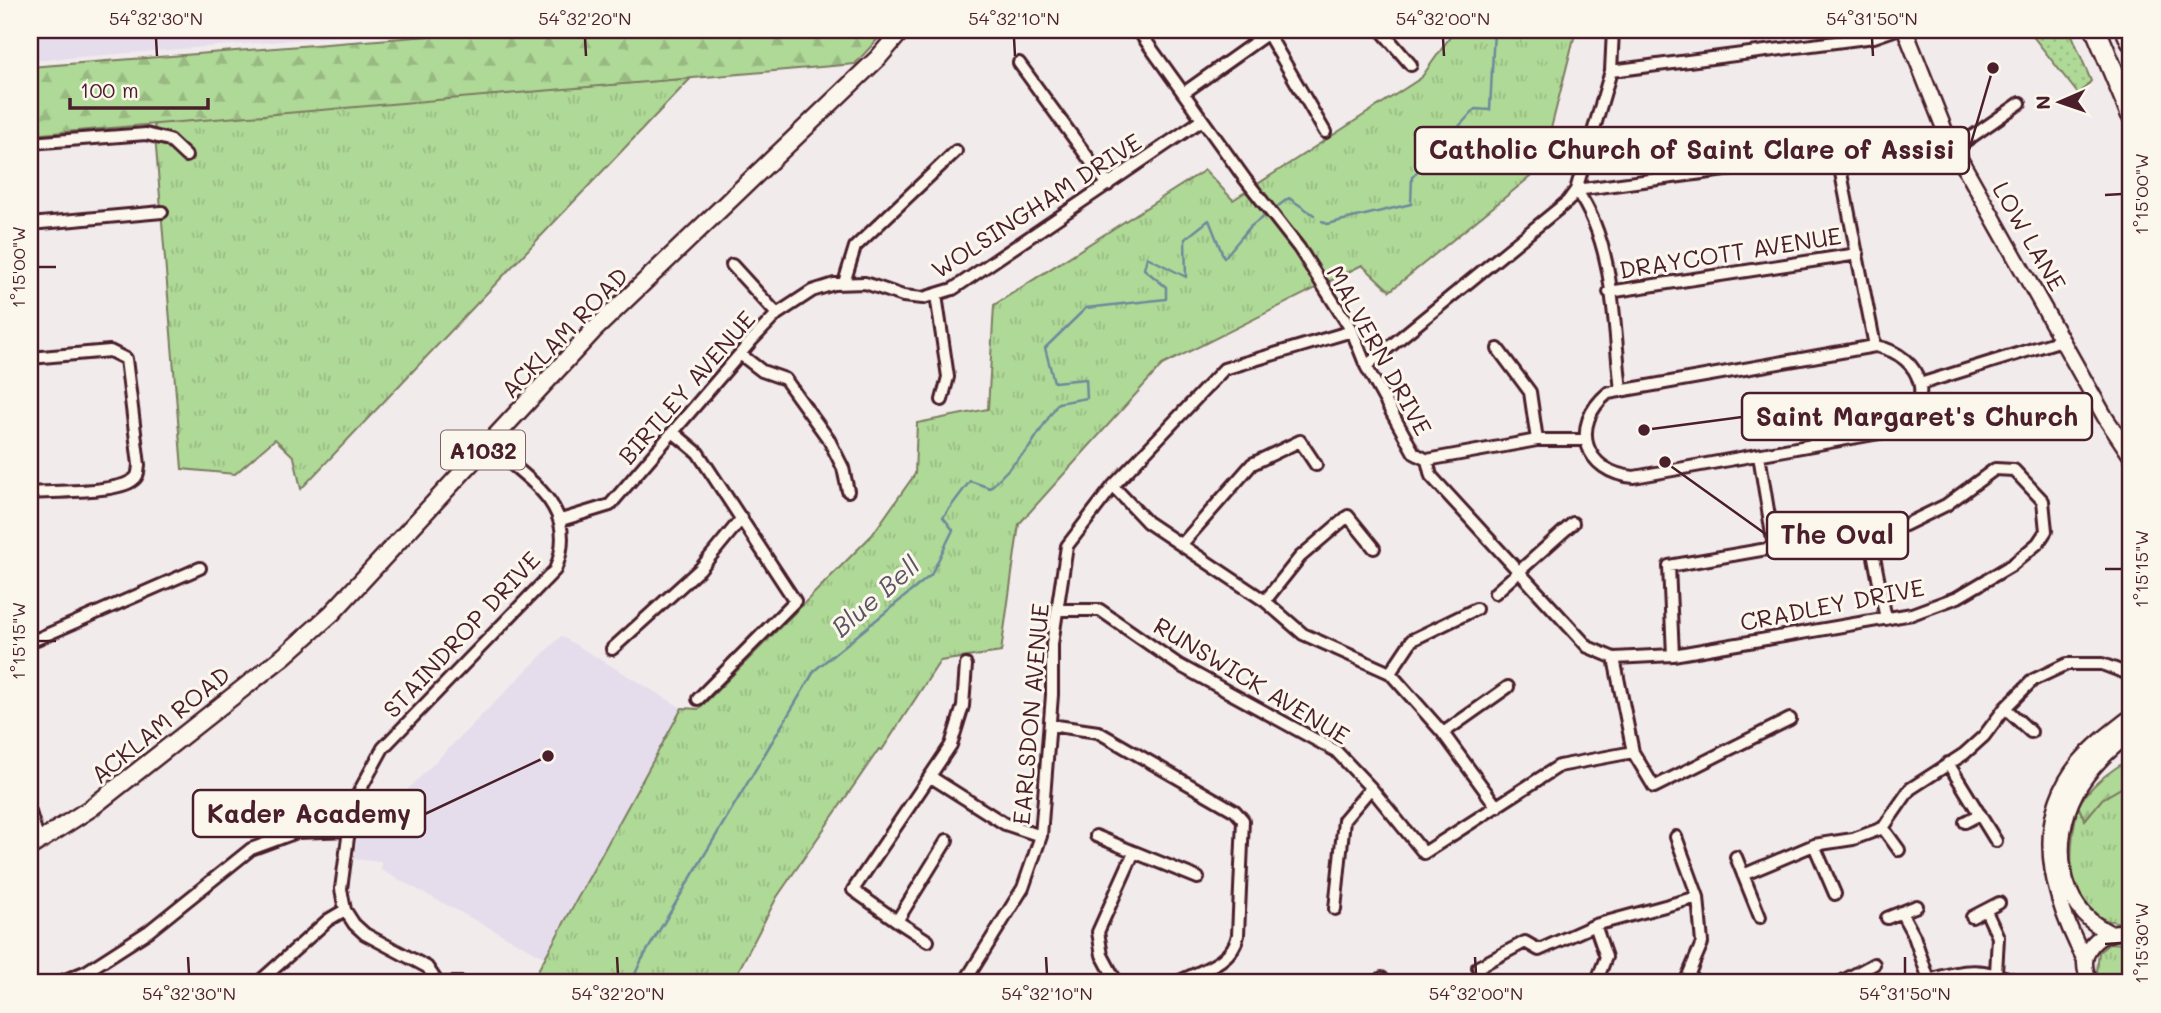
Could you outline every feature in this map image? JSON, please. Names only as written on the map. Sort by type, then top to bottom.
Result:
[{"type":"highway","points":[[2096,30],[2131,114]]},
{"type":"highway","points":[[2126,30],[2131,41]]},
{"type":"main road","name":"ACKLAM ROAD","points":[[34,845],[91,808],[284,656],[332,613],[593,331],[878,58],[902,30]]},
{"type":"main road","name":"LOW LANE","points":[[1905,30],[1954,149],[2105,417],[2131,456]]},
{"type":"main road","points":[[2090,982],[2085,960],[2055,891],[2050,854],[2052,819],[2062,789],[2078,765],[2131,716]]},
{"type":"main road","points":[[2129,735],[2091,769],[2076,791],[2062,836],[2063,870],[2076,905],[2084,917],[2108,932],[2131,934]]},
{"type":"main road","points":[[2085,960],[2092,943],[2108,932]]},
{"type":"street","name":"MALVERN DRIVE","points":[[1138,30],[1256,194],[1299,248],[1352,331],[1366,366],[1413,453],[1427,460],[1431,476],[1588,647],[1614,658]]},
{"type":"street","points":[[1381,30],[1411,65]]},
{"type":"street","points":[[1366,366],[1568,201],[1576,190],[1611,71],[1613,30]]},
{"type":"street","points":[[1611,71],[1874,37],[1894,30]]},
{"type":"street","points":[[1185,92],[1270,32],[1325,132]]},
{"type":"street","points":[[1019,63],[1108,185]]},
{"type":"street","points":[[1954,149],[2020,103]]},
{"type":"street","name":"WOLSINGHAM DRIVE","points":[[844,283],[865,283],[903,296],[936,295],[953,289],[1202,120]]},
{"type":"street","points":[[30,143],[146,134],[169,140],[186,156]]},
{"type":"street","points":[[844,283],[855,247],[957,151]]},
{"type":"street","points":[[1576,190],[1822,157],[1832,158],[1840,168],[1875,346]]},
{"type":"street","points":[[1576,190],[1586,204],[1601,241],[1621,390]]},
{"type":"street","points":[[30,224],[162,212]]},
{"type":"street","name":"DRAYCOTT AVENUE","points":[[1609,292],[1858,254]]},
{"type":"street","points":[[732,265],[777,314]]},
{"type":"street","name":"BIRTLEY AVENUE","points":[[561,520],[610,505],[777,314],[812,290],[844,283]]},
{"type":"street","points":[[936,295],[948,377],[942,400]]},
{"type":"street","name":"EARLSDON AVENUE","points":[[964,983],[1023,888],[1041,836],[1050,724],[1052,644],[1067,546],[1113,486],[1224,369],[1352,331]]},
{"type":"street","points":[[1920,384],[2062,340]]},
{"type":"street","points":[[1875,346],[1893,350],[1908,360],[1920,384],[1917,409],[1906,424],[1891,431],[1634,477],[1616,475],[1599,466],[1586,440],[1586,423],[1595,403],[1608,393],[1875,346]]},
{"type":"street","points":[[1498,349],[1530,392],[1537,440]]},
{"type":"street","points":[[30,358],[110,351],[126,359],[139,465],[138,475],[119,486],[30,493]]},
{"type":"street","points":[[740,354],[762,371],[785,379],[829,440],[843,468],[848,491]]},
{"type":"street","points":[[673,432],[698,453],[795,601],[698,699]]},
{"type":"street","points":[[1427,460],[1537,440],[1586,440]]},
{"type":"street","points":[[1182,544],[1252,464],[1300,441],[1316,465]]},
{"type":"street","points":[[488,444],[552,503],[561,520]]},
{"type":"street","points":[[1759,455],[1774,547]]},
{"type":"street","name":"CRADLEY DRIVE","points":[[1614,658],[1672,655],[1912,614],[1958,597],[2012,565],[2038,543],[2046,531],[2043,501],[2014,470],[1995,469],[1928,516],[1905,525],[1869,531]]},
{"type":"street","points":[[1113,486],[1147,522],[1265,601],[1303,634],[1390,673],[1443,733],[1497,807],[1559,766],[1633,752]]},
{"type":"street","points":[[1265,601],[1300,557],[1348,516],[1374,548]]},
{"type":"street","points":[[612,649],[700,569],[742,518]]},
{"type":"street","name":"STAINDROP DRIVE","points":[[345,910],[341,889],[349,830],[359,792],[383,748],[555,570],[562,552],[564,534],[561,520]]},
{"type":"street","points":[[1495,593],[1573,523]]},
{"type":"street","points":[[1672,655],[1669,566],[1869,531],[1886,619]]},
{"type":"street","points":[[30,642],[200,568]]},
{"type":"street","points":[[1390,673],[1412,640],[1476,609]]},
{"type":"street","name":"RUNSWICK AVENUE","points":[[1059,610],[1100,610],[1179,665],[1336,751],[1371,788],[1424,853],[1497,807]]},
{"type":"street","points":[[1614,658],[1633,752],[1654,788],[1790,719]]},
{"type":"street","points":[[928,941],[853,890],[951,745],[961,718],[966,664]]},
{"type":"street","points":[[1743,875],[1814,845],[1853,839],[1883,828],[1910,789],[1964,754],[1984,736],[2005,708],[2033,680],[2067,664],[2102,664],[2131,675]]},
{"type":"street","points":[[1443,733],[1508,687]]},
{"type":"street","points":[[2005,708],[2031,732]]},
{"type":"street","points":[[1050,724],[1098,732],[1235,811],[1243,820],[1243,859],[1235,948],[1227,957],[1176,983]]},
{"type":"street","points":[[1948,763],[1996,841]]},
{"type":"street","points":[[931,777],[1005,824],[1041,836]]},
{"type":"street","points":[[1335,909],[1344,820],[1371,788]]},
{"type":"street","points":[[30,812],[34,845]]},
{"type":"street","points":[[1965,822],[1980,814]]},
{"type":"street","points":[[1883,828],[1899,850]]},
{"type":"street","points":[[58,983],[87,971],[149,932],[251,849],[297,832],[349,830]]},
{"type":"street","points":[[1096,836],[1184,878],[1198,878]]},
{"type":"street","points":[[1676,837],[1698,897],[1702,943],[1685,983]]},
{"type":"street","points":[[897,920],[948,840]]},
{"type":"street","points":[[1814,845],[1835,894]]},
{"type":"street","points":[[1117,983],[1099,947],[1098,932],[1134,852]]},
{"type":"street","points":[[1736,857],[1760,916]]},
{"type":"street","points":[[1483,983],[1478,967],[1525,943],[1539,950],[1595,925],[1698,897]]},
{"type":"street","points":[[1972,917],[1999,903]]},
{"type":"street","points":[[1887,918],[1917,905]]},
{"type":"street","points":[[264,982],[328,920],[345,910],[365,934],[427,967],[438,983]]},
{"type":"street","points":[[1986,911],[1998,937],[1996,973]]},
{"type":"street","points":[[1901,912],[1930,981],[1963,970],[1996,973],[2019,982]]},
{"type":"street","points":[[1595,925],[1606,957],[1596,983]]},
{"type":"street","points":[[1846,982],[1874,964]]},
{"type":"street","points":[[87,971],[93,983]]},
{"type":"street","points":[[445,983],[462,983]]},
{"type":"shaded area","points":[[30,30],[418,30],[30,61]]},
{"type":"shaded area","points":[[561,636],[682,708],[544,957],[381,870],[381,862],[354,859],[362,803],[387,810]]},
{"type":"green space","points":[[506,30],[886,30],[855,64],[30,135],[30,67]]},
{"type":"green space","points":[[1455,30],[1576,30],[1541,168],[1390,291],[1362,265],[1162,365],[1019,524],[1001,652],[940,661],[882,750],[879,749],[777,897],[732,983],[531,983],[682,708],[699,709],[872,535],[915,474],[917,423],[988,409],[994,305],[1205,170],[1233,200],[1421,78]]},
{"type":"green space","points":[[2028,30],[2070,30],[2091,81],[2079,95]]},
{"type":"green space","points":[[691,78],[301,489],[294,457],[275,439],[235,474],[182,469],[154,123]]},
{"type":"green space","points":[[2131,758],[2131,782],[2102,799],[2085,820],[2078,806],[2088,791]]},
{"type":"green space","points":[[2131,782],[2131,923],[2103,919],[2087,907],[2074,881],[2071,851],[2078,806],[2085,820],[2102,799]]},
{"type":"green space","points":[[2110,943],[2124,944],[2131,948],[2131,980],[2126,983],[2108,983],[2097,972],[2099,952]]},
{"type":"waterway","name":"Blue Bell","points":[[1322,221],[1327,224],[1411,204],[1412,177],[1475,109],[1490,110],[1494,30]]},
{"type":"waterway","name":"Blue Bell","points":[[1274,209],[1289,198],[1314,215]]},
{"type":"waterway","name":"Blue Bell","points":[[631,983],[641,961],[815,670],[931,575],[953,530],[943,517],[970,481],[990,488],[1029,448],[1058,403],[1087,398],[1086,379],[1054,382],[1045,348],[1086,308],[1166,299],[1166,287],[1144,269],[1147,257],[1186,277],[1185,239],[1209,220],[1224,258],[1250,227],[1268,213]]},
{"type":"place","name":"Catholic Church of Saint Clare of Assisi","points":[[1993,68]]},
{"type":"place","name":"Saint Margaret's Church","points":[[1644,430]]},
{"type":"place","name":"The Oval","points":[[1665,462]]},
{"type":"place","name":"Kader Academy","points":[[548,756]]}]
